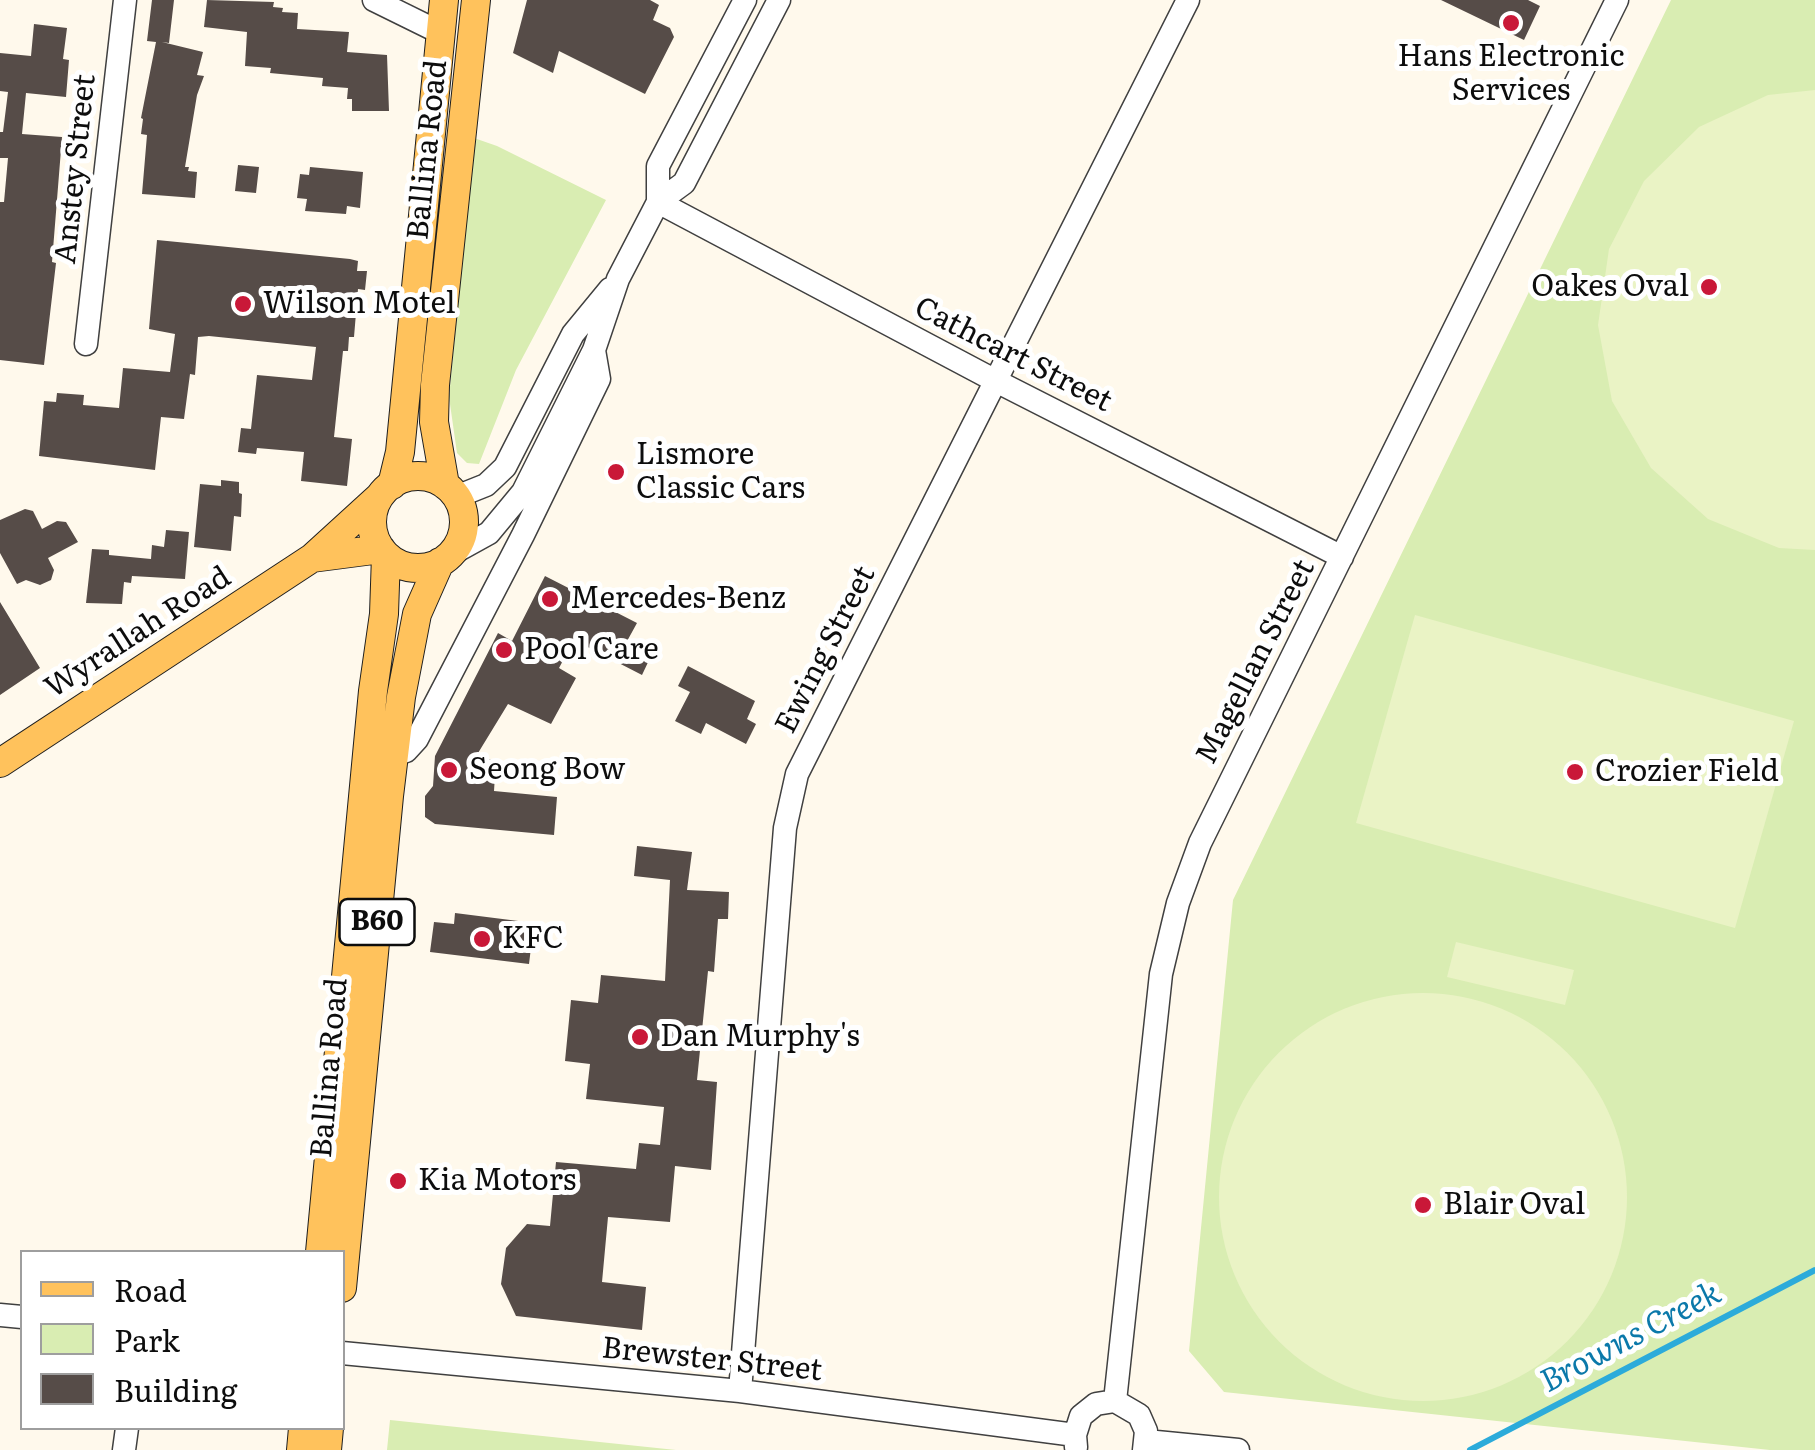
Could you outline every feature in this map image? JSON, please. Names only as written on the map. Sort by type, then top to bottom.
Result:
[{"type":"main road","name":"Ballina Road","points":[[386,490],[400,452],[444,0]]},
{"type":"main road","name":"Ballina Road","points":[[450,491],[434,422],[435,385],[476,0]]},
{"type":"main road","points":[[386,490],[402,480],[424,477],[450,491]]},
{"type":"main road","name":"B60","points":[[383,552],[372,519],[386,490]]},
{"type":"main road","name":"Wyrallah Road","points":[[0,763],[312,558],[386,490]]},
{"type":"main road","name":"B60","points":[[446,558],[462,536],[464,522],[450,491]]},
{"type":"main road","name":"Ballina Road","points":[[320,1250],[373,691],[384,614],[383,552]]},
{"type":"main road","points":[[383,552],[394,562],[416,568],[446,558]]},
{"type":"main road","name":"Wyrallah Road","points":[[312,558],[383,552]]},
{"type":"main road","name":"Ballina Road","points":[[345,1257],[394,755],[409,644],[417,614],[446,558]]},
{"type":"street","name":"Anstey Street","points":[[86,344],[125,0]]},
{"type":"street","points":[[374,0],[441,33]]},
{"type":"street","points":[[658,202],[658,166],[745,0]]},
{"type":"street","points":[[446,558],[489,534],[523,492],[594,350],[618,278],[658,202],[684,184],[779,0]]},
{"type":"street","name":"Ewing Street","points":[[740,1391],[785,828],[797,774],[1188,0]]},
{"type":"street","name":"Magellan Street","points":[[1115,1401],[1160,974],[1178,903],[1200,842],[1618,0]]},
{"type":"street","name":"Cathcart Street","points":[[658,202],[994,380],[1342,557]]},
{"type":"street","points":[[450,491],[486,484],[504,467],[573,334],[618,278]]},
{"type":"street","points":[[394,755],[406,751],[418,739],[523,534],[598,379],[594,350]]},
{"type":"street","name":"Brewster Street","points":[[345,1353],[740,1391],[1076,1442]]},
{"type":"street","points":[[1076,1442],[1081,1416],[1105,1401],[1115,1401],[1138,1415],[1145,1445],[1238,1450]]},
{"type":"green space","points":[[1671,0],[1815,0],[1815,1450],[1770,1450],[1224,1392],[1189,1351],[1233,900]]},
{"type":"green space","name":"Oakes Oval","points":[[1815,90],[1815,550],[1779,548],[1708,519],[1651,468],[1612,401],[1598,325],[1609,249],[1644,181],[1699,127],[1768,95]]},
{"type":"green space","points":[[474,138],[606,200],[516,370],[479,464],[467,463],[457,453],[449,397]]},
{"type":"green space","name":"Crozier Field","points":[[1415,615],[1794,721],[1735,928],[1356,823]]},
{"type":"green space","points":[[1456,942],[1574,970],[1565,1005],[1447,977]]},
{"type":"green space","name":"Blair Oval","points":[[1423,993],[1463,997],[1501,1009],[1536,1028],[1567,1053],[1592,1084],[1611,1119],[1623,1157],[1627,1197],[1623,1237],[1611,1275],[1592,1310],[1567,1341],[1536,1366],[1501,1385],[1463,1397],[1423,1401],[1383,1397],[1345,1385],[1310,1366],[1279,1341],[1254,1310],[1235,1275],[1223,1237],[1219,1197],[1223,1157],[1235,1119],[1254,1084],[1279,1053],[1310,1028],[1345,1009],[1383,997]]},
{"type":"green space","points":[[390,1420],[676,1450],[387,1450]]},
{"type":"building","points":[[152,0],[174,0],[169,43],[162,42],[203,52],[197,75],[204,76],[185,167],[197,172],[195,198],[142,194],[147,135],[141,134],[141,118],[156,42],[147,41]]},
{"type":"building","points":[[207,0],[274,2],[273,7],[283,8],[282,12],[298,13],[297,29],[349,32],[347,52],[387,55],[389,111],[352,111],[348,88],[322,86],[323,78],[270,73],[271,68],[245,66],[247,32],[204,27]]},
{"type":"building","points":[[527,0],[650,0],[659,5],[653,20],[670,28],[674,37],[645,94],[559,51],[553,73],[513,53]]},
{"type":"building","name":"Hans Electronic Services","points":[[1441,0],[1528,0],[1540,6],[1524,40]]},
{"type":"building","points":[[34,24],[67,28],[63,59],[69,60],[66,97],[26,93],[22,134],[62,137],[52,262],[56,263],[44,365],[0,360],[0,202],[4,202],[8,158],[0,158],[0,132],[8,92],[0,91],[0,53],[31,56]]},
{"type":"building","points":[[238,165],[259,167],[256,193],[235,191]]},
{"type":"building","points":[[310,167],[363,172],[360,208],[347,206],[346,214],[305,211],[307,199],[297,198],[300,174],[309,175]]},
{"type":"building","points":[[157,240],[350,259],[358,261],[357,271],[367,271],[365,290],[358,289],[354,337],[349,337],[348,351],[343,351],[334,437],[352,439],[347,486],[301,481],[304,452],[257,448],[256,454],[238,452],[241,428],[251,429],[257,375],[312,380],[316,347],[209,336],[198,337],[195,375],[190,374],[184,419],[161,417],[155,470],[39,456],[44,401],[56,402],[57,393],[84,395],[83,405],[119,408],[123,368],[170,372],[175,334],[149,329]]},
{"type":"building","points":[[221,480],[239,482],[242,494],[241,517],[234,516],[231,551],[194,547],[200,484],[221,486]]},
{"type":"building","points":[[25,509],[33,511],[42,529],[57,521],[66,522],[78,542],[48,558],[54,570],[51,580],[40,585],[26,580],[17,584],[0,553],[0,520]]},
{"type":"building","points":[[166,530],[189,532],[185,579],[132,576],[131,583],[124,582],[122,604],[86,603],[92,549],[109,550],[109,555],[151,559],[152,545],[164,547]]},
{"type":"building","points":[[545,576],[637,623],[626,643],[651,656],[642,675],[574,640],[559,668],[576,678],[551,724],[508,704],[475,758],[496,760],[494,791],[557,797],[554,835],[435,824],[425,817],[425,796],[433,786],[435,756],[498,633],[512,641]]},
{"type":"building","points":[[0,602],[40,668],[0,695]]},
{"type":"building","points":[[688,666],[755,701],[747,719],[756,724],[746,744],[706,723],[701,734],[675,721],[690,692],[678,686]]},
{"type":"building","points":[[637,846],[692,852],[687,890],[729,892],[728,919],[718,919],[714,972],[708,971],[697,1080],[717,1082],[711,1170],[675,1166],[670,1222],[608,1217],[602,1282],[646,1287],[642,1330],[516,1316],[501,1284],[506,1248],[527,1224],[550,1226],[556,1162],[636,1169],[639,1143],[660,1145],[664,1107],[586,1099],[590,1064],[565,1061],[571,1000],[598,1003],[601,975],[665,981],[670,880],[634,876]]},
{"type":"building","points":[[455,913],[534,923],[529,964],[430,952],[434,922],[454,924]]},
{"type":"waterway","name":"Browns Creek","points":[[1470,1450],[1815,1270]]},
{"type":"place","name":"Hans Electronic Services","points":[[1511,23]]},
{"type":"place","name":"Oakes Oval","points":[[1709,287]]},
{"type":"place","name":"Wilson Motel","points":[[243,304]]},
{"type":"place","name":"Lismore Classic Cars","points":[[616,472]]},
{"type":"place","name":"Mercedes-Benz","points":[[550,599]]},
{"type":"place","name":"Pool Care","points":[[504,650]]},
{"type":"place","name":"Seong Bow","points":[[449,770]]},
{"type":"place","name":"Crozier Field","points":[[1575,772]]},
{"type":"place","name":"KFC","points":[[482,939]]},
{"type":"place","name":"Dan Murphy's","points":[[640,1037]]},
{"type":"place","name":"Kia Motors","points":[[398,1181]]},
{"type":"place","name":"Blair Oval","points":[[1423,1205]]}]
